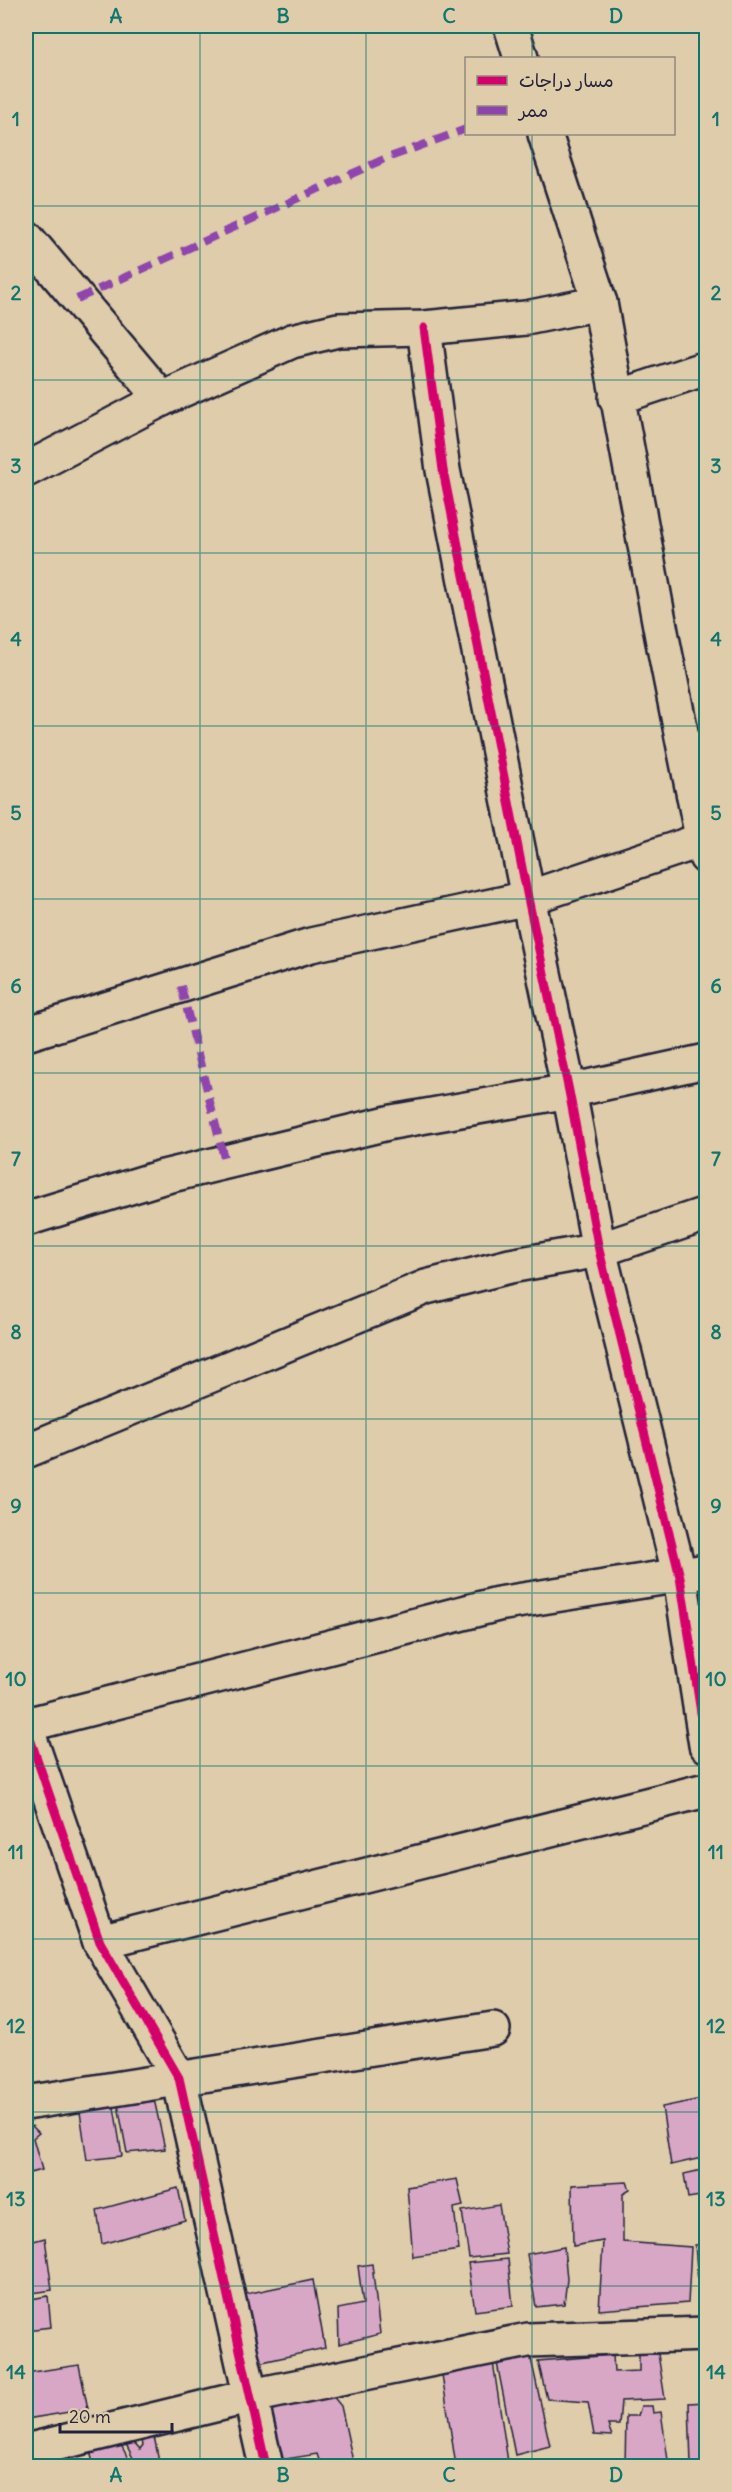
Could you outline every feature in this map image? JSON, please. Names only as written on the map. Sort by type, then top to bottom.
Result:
[{"type":"street","points":[[511,26],[521,57]]},
{"type":"street","points":[[26,1034],[310,945],[528,898],[704,848],[616,398],[600,303],[545,135]]},
{"type":"street","points":[[26,237],[162,399]]},
{"type":"street","points":[[26,470],[162,399],[292,341],[338,330],[424,328],[526,318],[600,303]]},
{"type":"street","points":[[424,328],[443,470],[599,1250],[693,1574],[706,1745]]},
{"type":"street","points":[[616,398],[706,368]]},
{"type":"street","points":[[26,1219],[159,1178],[392,1122],[569,1091],[706,1061]]},
{"type":"street","points":[[26,1451],[426,1287],[510,1266],[599,1250],[706,1214]]},
{"type":"street","points":[[266,2466],[179,2078],[100,1942],[26,1726],[498,1604],[693,1574]]},
{"type":"street","points":[[100,1942],[706,1790]]},
{"type":"street","points":[[26,2103],[493,2029]]},
{"type":"street","points":[[26,2451],[250,2396],[528,2340],[706,2334]]},
{"type":"building","points":[[706,2098],[706,2157],[671,2165],[662,2107]]},
{"type":"building","points":[[154,2099],[165,2149],[127,2153],[118,2105]]},
{"type":"building","points":[[114,2107],[122,2156],[87,2160],[80,2112]]},
{"type":"building","points":[[32,2126],[39,2133],[33,2138],[42,2170],[26,2174],[26,2128],[27,2130]]},
{"type":"building","points":[[706,2169],[706,2195],[688,2198],[684,2174]]},
{"type":"building","points":[[457,2179],[463,2206],[454,2208],[459,2250],[413,2257],[407,2187]]},
{"type":"building","points":[[627,2182],[630,2189],[623,2193],[623,2242],[691,2247],[688,2303],[599,2310],[603,2241],[573,2246],[572,2185]]},
{"type":"building","points":[[178,2188],[185,2220],[102,2244],[97,2210]]},
{"type":"building","points":[[499,2205],[507,2254],[469,2258],[462,2211]]},
{"type":"building","points":[[45,2238],[52,2290],[26,2294],[26,2243]]},
{"type":"building","points":[[706,2243],[706,2305],[700,2305],[695,2245]]},
{"type":"building","points":[[564,2247],[567,2279],[564,2304],[536,2307],[527,2254]]},
{"type":"building","points":[[508,2259],[513,2306],[475,2311],[468,2263]]},
{"type":"building","points":[[372,2264],[380,2334],[339,2344],[338,2309],[363,2304],[358,2266]]},
{"type":"building","points":[[313,2280],[325,2348],[258,2363],[241,2295]]},
{"type":"building","points":[[48,2296],[51,2327],[26,2330],[26,2300]]},
{"type":"building","points":[[530,2354],[550,2446],[515,2455],[496,2358]]},
{"type":"building","points":[[639,2354],[658,2354],[665,2399],[621,2401],[619,2425],[608,2425],[612,2436],[594,2435],[588,2402],[547,2399],[538,2361],[613,2355],[614,2372],[639,2371]]},
{"type":"building","points":[[493,2362],[508,2462],[491,2466],[456,2466],[441,2368]]},
{"type":"building","points":[[79,2365],[88,2409],[26,2419],[26,2373]]},
{"type":"building","points":[[332,2395],[341,2406],[354,2466],[321,2466],[317,2454],[280,2460],[267,2405]]},
{"type":"building","points":[[706,2402],[706,2465],[691,2465],[689,2403]]},
{"type":"building","points":[[641,2406],[652,2406],[653,2413],[661,2412],[668,2460],[625,2466],[626,2416],[638,2416]]},
{"type":"building","points":[[153,2431],[160,2466],[137,2466],[125,2442],[131,2439],[140,2449],[143,2445],[141,2436]]},
{"type":"building","points":[[119,2441],[132,2466],[94,2466],[89,2448]]},
{"type":"marked path","points":[[77,299],[382,160],[465,129]]},
{"type":"marked path","points":[[181,986],[225,1162]]},
{"type":"cycle path","points":[[424,328],[443,470],[528,898],[569,1091],[599,1250],[680,1577],[706,1745]]},
{"type":"cycle path","points":[[26,1727],[100,1942],[179,2078],[266,2466]]}]
